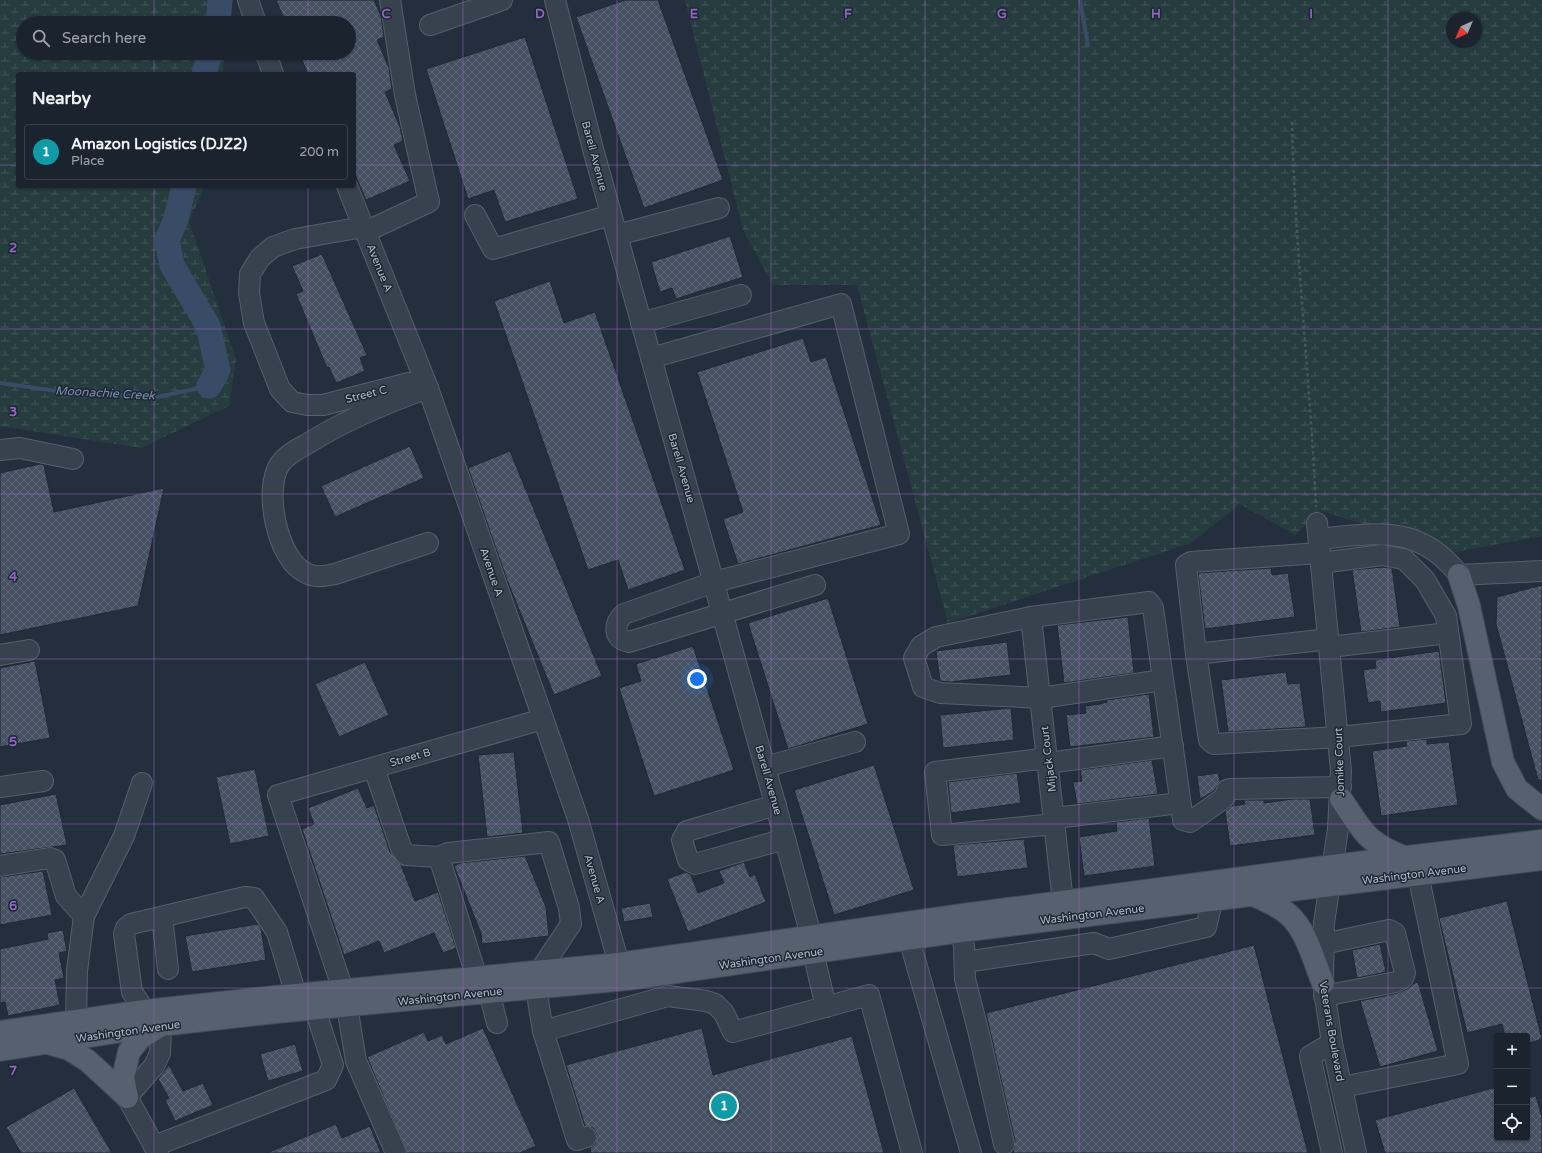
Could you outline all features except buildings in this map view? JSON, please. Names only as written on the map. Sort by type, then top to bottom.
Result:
[{"type":"main road","points":[[1458,575],[1469,606],[1502,762],[1517,789],[1542,809]]},
{"type":"main road","points":[[1341,793],[1368,838],[1385,850],[1404,858]]},
{"type":"main road","name":"Washington Avenue","points":[[537,980],[619,964],[812,944],[909,939],[1251,894],[1404,858],[1542,841]]},
{"type":"main road","name":"Washington Avenue","points":[[0,1050],[46,1043],[153,1018],[296,995],[345,998],[537,980],[627,979],[812,944],[1063,902],[1332,875],[1418,874],[1542,859]]},
{"type":"main road","points":[[1251,894],[1276,906],[1290,916],[1305,940],[1323,990]]},
{"type":"main road","name":"Washington Avenue","points":[[0,1032],[76,1021],[315,1009],[345,998]]},
{"type":"main road","points":[[127,1097],[123,1078],[129,1052],[153,1018]]},
{"type":"main road","points":[[46,1043],[69,1048],[88,1061],[127,1097]]},
{"type":"street","points":[[248,0],[254,16]]},
{"type":"street","points":[[364,229],[429,202],[405,95],[390,0]]},
{"type":"street","points":[[430,25],[502,0]]},
{"type":"street","name":"Barell Avenue","points":[[555,0],[611,215],[776,805],[812,944],[826,1006]]},
{"type":"street","points":[[268,60],[272,72]]},
{"type":"street","name":"Avenue A","points":[[348,188],[426,384],[578,819],[619,964]]},
{"type":"street","points":[[617,235],[719,208]]},
{"type":"street","points":[[475,215],[493,249],[611,215]]},
{"type":"street","name":"Street C","points":[[364,229],[295,239],[273,247],[260,258],[250,274],[249,293],[254,323],[280,389],[292,402],[307,405],[323,405],[426,384]]},
{"type":"street","points":[[641,323],[741,295]]},
{"type":"street","points":[[651,358],[841,304],[899,534],[714,582],[624,614],[618,619],[616,630],[618,637],[623,641],[629,642],[815,585]]},
{"type":"street","points":[[426,384],[322,435],[294,452],[281,463],[274,477],[271,493],[274,514],[286,552],[293,564],[306,573],[321,577],[335,574],[428,543]]},
{"type":"street","points":[[0,450],[20,448],[73,459]]},
{"type":"street","points":[[1319,545],[1404,559],[1425,580],[1446,616],[1461,724],[1339,736],[1214,744],[1209,740],[1196,654],[1186,565],[1191,562],[1319,545],[1371,533],[1404,536],[1415,539],[1446,558],[1458,575],[1542,571]]},
{"type":"street","name":"Jomike Court","points":[[1319,545],[1339,736],[1341,793],[1332,875]]},
{"type":"street","points":[[1163,680],[1041,698],[940,693],[923,687],[914,658],[921,646],[936,637],[1031,616],[1149,602],[1154,608],[1183,820],[1190,822],[1224,798],[1226,790],[1230,789],[1341,793]]},
{"type":"street","name":"Mijack Court","points":[[1031,616],[1063,902]]},
{"type":"street","points":[[1196,654],[1448,633]]},
{"type":"street","points":[[0,656],[29,650]]},
{"type":"street","name":"Street B","points":[[345,998],[278,794],[543,719]]},
{"type":"street","points":[[765,767],[855,742]]},
{"type":"street","points":[[1173,746],[935,772],[942,835],[1180,803]]},
{"type":"street","points":[[374,768],[401,848],[406,855],[439,857],[448,853],[549,842],[569,908],[571,924],[548,956],[537,980],[548,1029],[577,1140],[586,1137]]},
{"type":"street","points":[[0,787],[43,781]]},
{"type":"street","points":[[76,1021],[77,971],[84,916],[124,836],[142,783]]},
{"type":"street","points":[[776,805],[687,831],[682,840],[688,860],[695,864],[785,839]]},
{"type":"street","points":[[439,857],[497,1023]]},
{"type":"street","points":[[0,866],[50,858],[55,860],[66,896],[84,916]]},
{"type":"street","points":[[1342,1087],[1458,1064],[1418,874]]},
{"type":"street","name":"Veterans Boulevard","points":[[1332,875],[1323,944],[1323,990],[1332,1043],[1356,1153]]},
{"type":"street","points":[[153,1018],[132,992],[124,934],[126,928],[131,924],[245,897],[254,898],[277,932],[296,995]]},
{"type":"street","points":[[965,962],[1094,943],[1109,949],[1206,927],[1210,911],[1209,899]]},
{"type":"street","points":[[162,917],[168,968]]},
{"type":"street","points":[[1323,944],[1389,930],[1395,933],[1405,973],[1403,978],[1396,982],[1323,990]]},
{"type":"street","points":[[961,931],[964,946],[965,979],[1004,1144]]},
{"type":"street","points":[[909,939],[971,1153]]},
{"type":"street","points":[[548,1029],[668,996],[706,1001],[715,1004],[724,1013],[733,1032],[869,995],[912,1153]]},
{"type":"street","points":[[345,998],[356,1061],[396,1153]]},
{"type":"street","points":[[127,1097],[156,1149],[326,1080],[333,1065],[315,1009]]},
{"type":"street","points":[[1332,1043],[1310,1056],[1332,1153]]},
{"type":"path","points":[[1292,122],[1294,208],[1312,422],[1319,545]]},
{"type":"green space","points":[[0,0],[226,0],[225,16],[16,16],[16,60],[224,60],[223,72],[16,72],[16,188],[204,188],[189,221],[236,359],[229,406],[141,448],[0,426]]},
{"type":"green space","points":[[685,0],[1542,0],[1542,536],[1455,552],[1321,511],[1295,535],[1240,504],[1191,543],[948,623],[857,285],[773,285],[743,230]]},
{"type":"waterway","name":"Moonachie Creek","points":[[219,16],[220,0]]},
{"type":"waterway","points":[[1080,0],[1088,45]]},
{"type":"waterway","name":"Moonachie Creek","points":[[205,72],[208,60]]},
{"type":"waterway","name":"Moonachie Creek","points":[[184,188],[176,219],[167,240],[172,265],[208,326],[218,370],[209,386]]},
{"type":"waterway","name":"Moonachie Creek","points":[[0,383],[71,393],[157,397],[209,386]]},
{"type":"place","name":"Amazon Logistics (DJZ2)","points":[[724,1106]]}]
